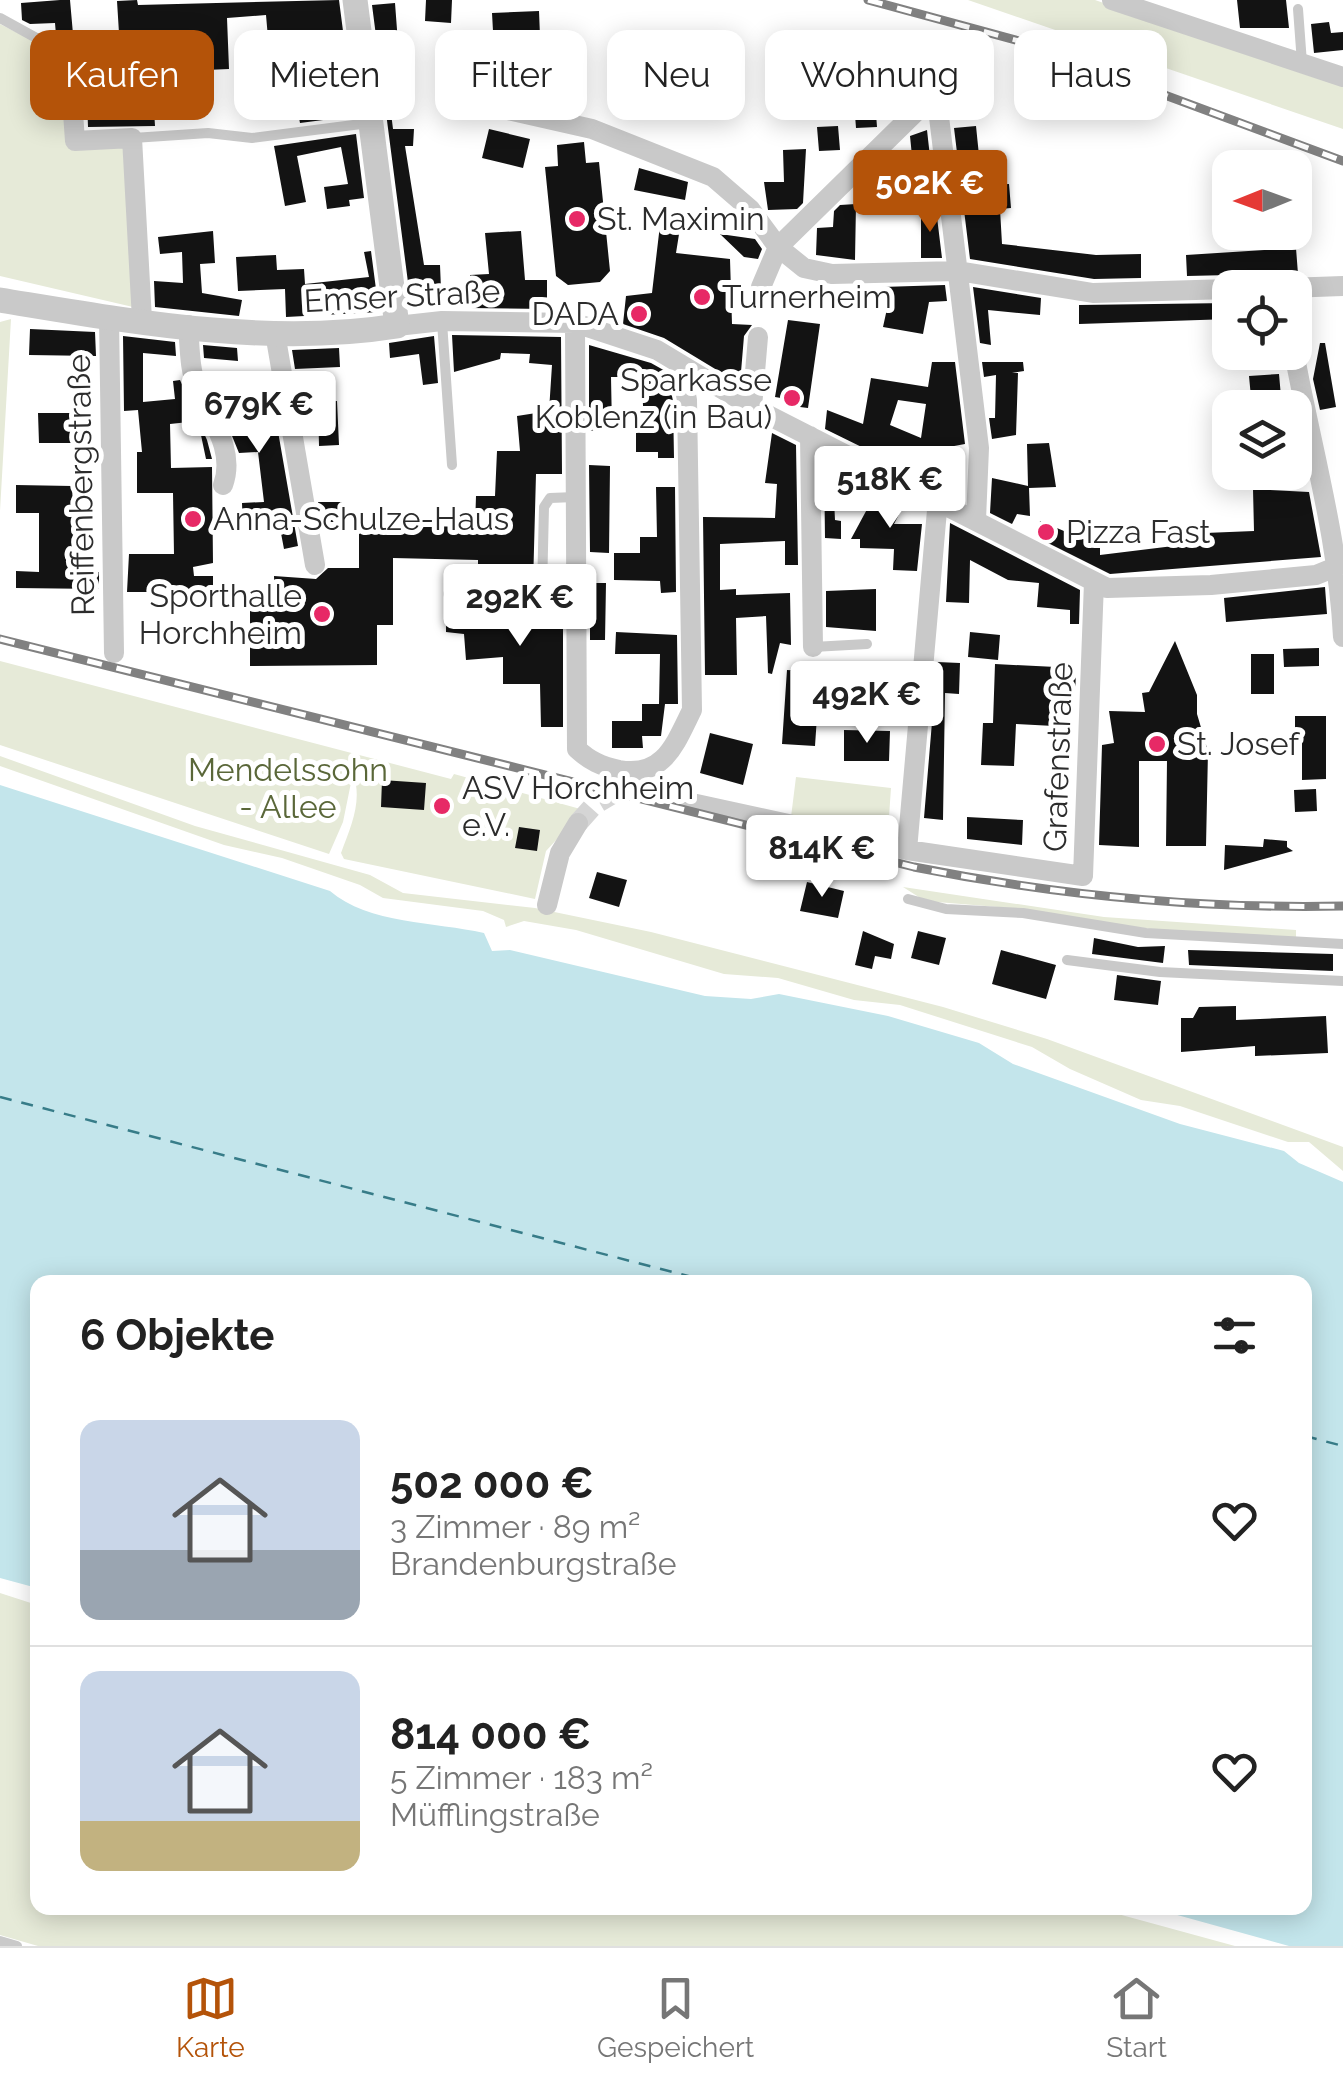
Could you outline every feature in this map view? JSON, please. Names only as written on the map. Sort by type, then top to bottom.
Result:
[{"type":"street","points":[[356,0],[397,326]]},
{"type":"street","points":[[1112,0],[1343,77]]},
{"type":"street","points":[[74,120],[75,140],[132,138],[142,320]]},
{"type":"street","points":[[552,120],[592,129],[713,177],[750,209],[778,247],[804,268],[832,274],[958,271],[1093,292],[1212,289]]},
{"type":"street","points":[[760,287],[778,247],[907,120]]},
{"type":"street","points":[[939,120],[979,448],[976,520]]},
{"type":"street","points":[[1312,287],[1343,286]]},
{"type":"street","name":"Emser Straße","points":[[0,300],[109,317],[335,336],[442,320],[575,324],[658,350],[752,407],[1094,582],[1121,591],[1316,574],[1341,565]]},
{"type":"street","name":"Reiffenbergstraße","points":[[109,317],[114,652]]},
{"type":"street","points":[[575,324],[576,749],[602,766],[636,773],[661,763],[692,710],[687,400],[680,364]]},
{"type":"street","points":[[188,325],[197,387],[225,451],[227,473],[222,485]]},
{"type":"street","points":[[276,333],[315,565]]},
{"type":"street","points":[[752,407],[758,337]]},
{"type":"street","points":[[1298,370],[1341,565],[1343,636]]},
{"type":"street","points":[[810,436],[813,647]]},
{"type":"street","points":[[623,788],[907,850],[938,499]]},
{"type":"street","name":"Grafenstraße","points":[[907,850],[1083,876],[1094,582]]},
{"type":"street","points":[[546,905],[560,853],[578,823]]},
{"type":"lane","points":[[1298,10],[1302,64]]},
{"type":"lane","points":[[0,18],[30,35]]},
{"type":"lane","points":[[132,138],[208,133],[252,138],[371,123]]},
{"type":"lane","points":[[442,320],[452,465]]},
{"type":"lane","points":[[448,594],[530,597],[542,591],[544,507],[550,498],[575,498]]},
{"type":"lane","points":[[813,647],[867,644]]},
{"type":"lane","points":[[908,899],[946,909],[1023,913],[1146,933],[1343,944]]},
{"type":"lane","points":[[1066,960],[1160,972],[1343,981]]},
{"type":"lane","points":[[0,1941],[17,1946]]},
{"type":"green space","points":[[968,0],[1095,0],[1343,86],[1343,129],[1167,68],[1167,30],[1055,30]]},
{"type":"green space","points":[[0,24],[30,39],[30,120],[64,120],[66,144],[123,145],[133,307],[0,276]]},
{"type":"green space","points":[[11,319],[0,511],[0,322]]},
{"type":"green space","name":"Mendelssohn - Allee","points":[[0,661],[584,810],[546,851],[535,899],[344,859],[341,853],[356,803],[353,773],[343,822],[329,854],[0,745]]},
{"type":"green space","points":[[0,756],[195,826],[370,875],[403,893],[535,908],[651,932],[943,1007],[1047,1039],[1343,1147],[1343,1171],[1309,1142],[1288,1142],[1180,1106],[1141,1100],[1070,1069],[1032,1047],[900,1005],[854,1000],[778,978],[724,974],[576,930],[524,921],[506,927],[504,920],[483,911],[383,898],[360,885],[282,858],[224,845],[0,766]]},
{"type":"green space","points":[[796,777],[891,788],[888,831],[791,817]]},
{"type":"green space","points":[[903,887],[1104,917],[1296,930],[1296,940],[1150,929],[1010,908],[925,901]]},
{"type":"green space","points":[[0,1593],[30,1603],[30,1915],[1122,1915],[1235,1946],[38,1946],[0,1935]]},
{"type":"water","points":[[0,785],[330,891],[363,910],[484,933],[492,951],[510,950],[705,996],[751,999],[779,994],[888,1016],[979,1043],[1013,1064],[1180,1124],[1284,1151],[1299,1163],[1343,1182],[1343,1946],[1289,1946],[1177,1915],[1312,1915],[1312,1275],[30,1275],[30,1586],[0,1578]]},
{"type":"building","points":[[70,0],[73,30],[56,30],[55,23],[30,24],[22,20],[21,3]]},
{"type":"building","points":[[137,0],[138,5],[339,0],[343,30],[267,30],[266,15],[227,18],[229,69],[214,70],[214,30],[119,30],[117,1]]},
{"type":"building","points":[[426,0],[452,0],[451,23],[425,21]]},
{"type":"building","points":[[1237,0],[1286,0],[1289,28],[1240,28]]},
{"type":"building","points":[[395,3],[397,30],[375,30],[372,5]]},
{"type":"building","points":[[539,11],[540,30],[493,30],[492,13]]},
{"type":"building","points":[[1329,22],[1331,33],[1343,32],[1343,50],[1314,53],[1311,24]]},
{"type":"building","points":[[88,120],[155,120],[155,126],[88,127]]},
{"type":"building","points":[[387,120],[392,120],[393,129],[414,129],[413,146],[405,146],[424,265],[440,265],[441,289],[409,290]]},
{"type":"building","points":[[855,120],[876,120],[877,127],[856,128]]},
{"type":"building","points":[[838,126],[840,150],[819,151],[817,127]]},
{"type":"building","points":[[976,126],[982,185],[1009,184],[1011,208],[1000,209],[1002,244],[1096,255],[1141,254],[1141,278],[1094,279],[970,259],[954,128]]},
{"type":"building","points":[[489,129],[530,139],[523,168],[482,158]]},
{"type":"building","points":[[927,130],[932,175],[914,176],[910,136]]},
{"type":"building","points":[[356,134],[364,198],[349,200],[350,206],[327,209],[324,187],[348,184],[341,147],[297,156],[306,202],[285,206],[274,146]]},
{"type":"building","name":"St. Maximin","points":[[584,142],[586,163],[599,162],[610,271],[600,282],[568,285],[556,276],[545,167],[558,166],[557,145]]},
{"type":"building","points":[[806,149],[803,203],[797,209],[768,210],[764,182],[784,182],[783,150]]},
{"type":"building","points":[[639,168],[688,182],[685,200],[634,190]]},
{"type":"building","points":[[856,204],[855,260],[816,255],[817,228],[833,227],[834,211],[840,205]]},
{"type":"building","points":[[936,209],[942,258],[921,258],[921,210]]},
{"type":"building","points":[[660,225],[680,228],[676,253],[730,259],[732,324],[752,325],[744,336],[740,384],[664,338],[623,324],[626,296],[652,293]]},
{"type":"building","points":[[213,231],[215,263],[200,264],[202,293],[242,300],[239,316],[155,307],[154,281],[183,283],[182,252],[160,254],[158,237]]},
{"type":"building","points":[[521,231],[525,280],[547,280],[547,309],[470,308],[470,275],[489,274],[485,233]]},
{"type":"building","points":[[720,234],[755,239],[762,249],[758,259],[744,257]]},
{"type":"building","points":[[1296,250],[1298,270],[1212,270],[1212,275],[1187,276],[1186,255]]},
{"type":"building","points":[[371,251],[379,312],[286,317],[285,289],[238,291],[236,257],[276,255],[277,270],[304,269],[305,284],[369,277],[364,252]]},
{"type":"building","points":[[945,285],[947,301],[929,302],[923,334],[883,327],[890,295],[883,295],[882,287]]},
{"type":"building","points":[[973,287],[1041,298],[1040,315],[988,310],[991,345],[980,343]]},
{"type":"building","points":[[1212,303],[1212,320],[1079,324],[1079,305]]},
{"type":"building","points":[[788,320],[820,324],[808,408],[784,405],[787,399],[775,397]]},
{"type":"building","points":[[30,329],[95,332],[96,356],[29,355]]},
{"type":"building","points":[[452,335],[561,337],[562,474],[536,474],[533,586],[478,586],[478,560],[393,558],[393,625],[377,625],[377,665],[250,666],[250,603],[275,603],[274,576],[316,579],[328,568],[359,568],[359,525],[475,527],[476,496],[495,496],[497,451],[520,451],[517,416],[549,411],[552,365],[529,363],[530,354],[501,353],[500,359],[454,372]]},
{"type":"building","name":"Anna-Schulze-Haus","points":[[123,336],[175,342],[176,356],[143,353],[143,402],[175,399],[173,381],[180,380],[207,440],[212,459],[206,459],[198,421],[170,424],[171,468],[212,467],[213,563],[193,567],[194,576],[213,576],[213,592],[127,592],[129,554],[174,554],[173,493],[137,493],[137,452],[142,452],[138,410],[124,411]]},
{"type":"building","points":[[434,336],[438,383],[423,385],[419,354],[390,358],[389,343]]},
{"type":"building","points":[[1320,343],[1325,343],[1336,407],[1320,410],[1313,379]]},
{"type":"building","points":[[203,345],[237,348],[238,361],[204,358]]},
{"type":"building","points":[[589,345],[651,363],[667,372],[673,401],[674,458],[658,458],[658,452],[636,452],[636,428],[644,428],[642,383],[628,377],[611,377],[612,428],[589,431]]},
{"type":"building","points":[[339,348],[340,367],[295,369],[292,350]]},
{"type":"building","points":[[932,362],[955,362],[965,444],[911,454],[964,466],[963,499],[893,463],[896,457],[886,459],[825,429],[827,410],[863,424],[871,378],[928,387]],"holes":[[[898,400],[926,404],[921,438],[890,425]]]},
{"type":"building","points":[[982,362],[1023,362],[1024,371],[1012,373],[1018,373],[1016,435],[992,439],[989,418],[995,418],[996,375],[984,377]]},
{"type":"building","points":[[238,373],[239,400],[272,397],[298,546],[284,549],[280,528],[243,530],[242,503],[264,502],[258,452],[239,453],[208,377]]},
{"type":"building","points":[[1279,374],[1280,390],[1250,390],[1249,376]]},
{"type":"building","points":[[337,401],[339,445],[319,446],[318,402]]},
{"type":"building","points":[[38,413],[92,413],[93,443],[39,443]]},
{"type":"building","points":[[772,433],[796,445],[798,565],[785,565],[785,541],[720,544],[720,590],[736,589],[736,595],[790,593],[791,645],[780,643],[772,674],[768,673],[766,616],[736,618],[737,675],[705,675],[703,517],[775,518],[777,484],[765,483]]},
{"type":"building","points":[[1049,443],[1056,487],[1029,488],[1030,516],[1017,514],[1012,524],[990,513],[992,478],[1028,486],[1027,444]]},
{"type":"building","points":[[824,459],[843,469],[843,482],[833,478],[835,520],[841,521],[841,539],[825,538]]},
{"type":"building","points":[[589,465],[610,466],[609,553],[590,552]]},
{"type":"building","points":[[16,485],[72,486],[76,572],[99,572],[99,589],[16,588],[16,571],[39,572],[39,513],[16,513]]},
{"type":"building","points":[[656,487],[675,487],[676,592],[661,593],[660,581],[614,580],[614,553],[640,553],[640,537],[657,537]]},
{"type":"building","points":[[879,487],[906,501],[894,524],[922,524],[917,571],[893,570],[894,549],[860,548],[860,539],[851,539]]},
{"type":"building","points":[[1253,490],[1309,492],[1321,557],[1110,574],[1038,538],[1040,521],[1100,546],[1100,555],[1206,542],[1205,533],[1254,531]]},
{"type":"building","points":[[318,502],[344,502],[344,522],[322,522]]},
{"type":"building","points":[[950,523],[1080,590],[1079,624],[1070,624],[1070,610],[1037,607],[1039,583],[1008,580],[970,560],[969,603],[946,602]]},
{"type":"building","points":[[590,583],[606,583],[605,640],[590,640]]},
{"type":"building","points":[[1325,587],[1327,614],[1226,622],[1224,598]]},
{"type":"building","points":[[876,589],[876,631],[826,627],[826,591]]},
{"type":"building","points":[[462,603],[461,615],[512,617],[512,605],[563,603],[563,727],[541,727],[540,684],[503,684],[503,657],[466,660],[464,634],[446,632],[446,604]]},
{"type":"building","points":[[616,632],[677,635],[678,704],[659,704],[660,654],[615,654]]},
{"type":"building","points":[[970,632],[1000,635],[998,660],[968,657]]},
{"type":"building","name":"St. Josef","points":[[1175,641],[1197,695],[1197,714],[1208,751],[1206,846],[1166,846],[1167,761],[1139,761],[1139,847],[1099,845],[1102,745],[1114,743],[1109,711],[1145,712],[1142,693],[1149,692]]},
{"type":"building","points":[[1319,648],[1319,666],[1284,667],[1283,649]]},
{"type":"building","points":[[1251,654],[1274,654],[1274,694],[1251,694]]},
{"type":"building","points":[[937,662],[960,663],[959,694],[945,693],[943,820],[924,818]]},
{"type":"building","points":[[995,664],[1076,668],[1075,700],[1055,699],[1054,726],[1016,724],[1014,766],[981,765],[983,723],[993,723]]},
{"type":"building","points":[[787,670],[820,672],[815,746],[782,744]]},
{"type":"building","points":[[642,704],[665,704],[661,736],[642,736],[643,748],[612,748],[612,721],[642,721]]},
{"type":"building","points":[[1295,716],[1326,716],[1326,779],[1302,780],[1302,741],[1295,741]]},
{"type":"building","points":[[844,730],[890,731],[889,761],[844,761]]},
{"type":"building","points":[[710,733],[753,744],[743,785],[700,773]]},
{"type":"building","points":[[382,780],[426,783],[424,810],[381,807]]},
{"type":"building","points":[[1316,789],[1317,811],[1295,812],[1294,790]]},
{"type":"building","points":[[967,817],[1023,820],[1022,845],[967,839]]},
{"type":"building","points":[[519,827],[540,830],[537,851],[515,848]]},
{"type":"building","points":[[1264,839],[1287,841],[1287,847],[1293,851],[1224,870],[1225,845],[1263,847]]},
{"type":"building","points":[[597,872],[627,880],[619,907],[589,898]]},
{"type":"building","points":[[807,882],[844,891],[838,918],[800,911]]},
{"type":"building","points":[[863,931],[894,944],[891,959],[875,956],[872,969],[855,965]]},
{"type":"building","points":[[918,931],[946,938],[939,965],[911,958]]},
{"type":"building","points":[[1094,938],[1138,947],[1165,946],[1163,963],[1092,954]]},
{"type":"building","points":[[1001,950],[1056,965],[1046,999],[992,984]]},
{"type":"building","points":[[1188,950],[1333,954],[1333,971],[1189,965]]},
{"type":"building","points":[[1117,975],[1161,981],[1158,1005],[1114,1000]]},
{"type":"building","points":[[1236,1006],[1236,1020],[1326,1016],[1328,1053],[1255,1056],[1255,1046],[1181,1052],[1181,1018],[1193,1018],[1199,1007]]},
{"type":"ferry route","points":[[0,1097],[684,1275]]},
{"type":"ferry route","points":[[1312,1438],[1343,1446]]},
{"type":"tunnel","points":[[578,823],[594,805],[623,788]]},
{"type":"railway","points":[[868,0],[1019,41],[1343,161]]},
{"type":"railway","points":[[0,639],[914,867],[1127,898],[1343,906]]},
{"type":"place","name":"St. Maximin","points":[[577,219]]},
{"type":"place","name":"Turnerheim","points":[[702,297]]},
{"type":"place","name":"DADA","points":[[639,314]]},
{"type":"place","name":"Sparkasse Koblenz (in Bau)","points":[[792,398]]},
{"type":"place","name":"Anna-Schulze-Haus","points":[[193,519]]},
{"type":"place","name":"Pizza Fast","points":[[1046,532]]},
{"type":"place","name":"Sporthalle Horchheim","points":[[322,614]]},
{"type":"place","name":"St. Josef","points":[[1157,744]]},
{"type":"place","name":"ASV Horchheim e.V.","points":[[442,806]]}]
